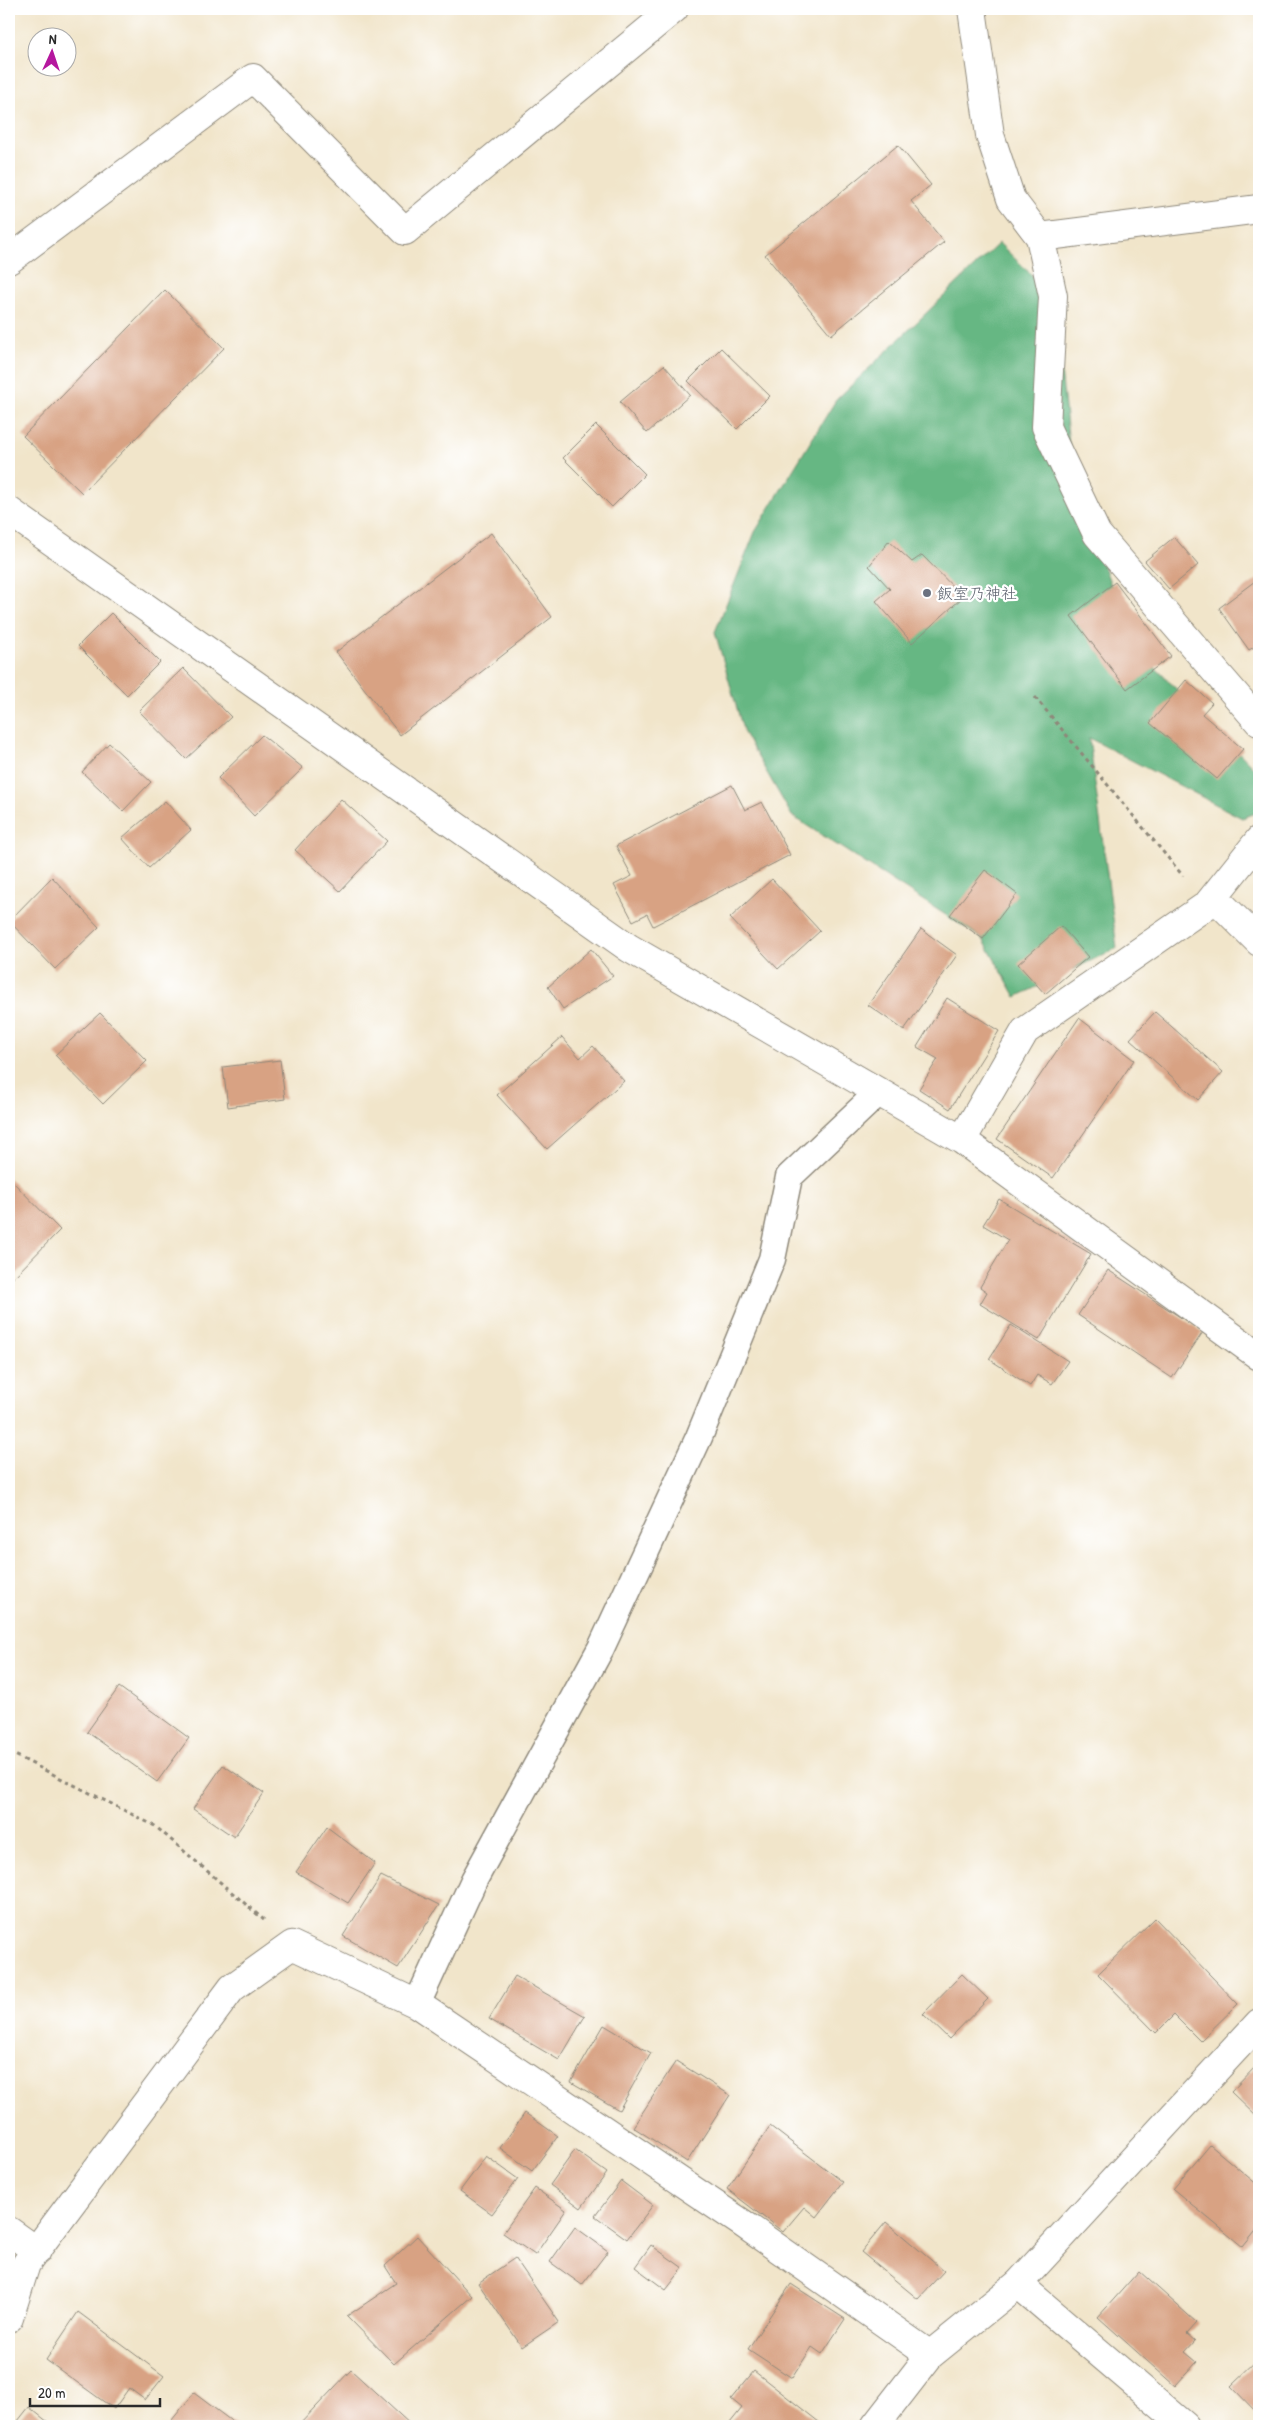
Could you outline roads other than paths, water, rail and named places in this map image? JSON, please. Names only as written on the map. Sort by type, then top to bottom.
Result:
[{"type":"street","points":[[9,260],[253,78],[405,231],[674,9]]},
{"type":"street","points":[[972,9],[990,135],[1011,199],[1040,237],[1053,296],[1046,427],[1097,534],[1259,722]]},
{"type":"street","points":[[1040,237],[1259,209]]},
{"type":"street","points":[[9,511],[629,948],[962,1140],[1259,1356]]},
{"type":"street","points":[[962,1140],[1025,1032],[1211,901],[1259,840]]},
{"type":"street","points":[[1211,901],[1259,942]]},
{"type":"street","points":[[9,2318],[26,2264],[232,1988],[292,1945],[417,2004],[742,2223],[930,2355]]},
{"type":"street","points":[[874,2426],[930,2355],[1018,2284],[1259,2023]]},
{"type":"street","points":[[9,2231],[37,2251]]},
{"type":"street","points":[[1018,2284],[1185,2426]]},
{"type":"lane","points":[[417,2004],[474,1880],[601,1648],[698,1437],[772,1259],[789,1177],[879,1092]]},
{"type":"place","name":"飯室乃神社","points":[[927,593]]}]
